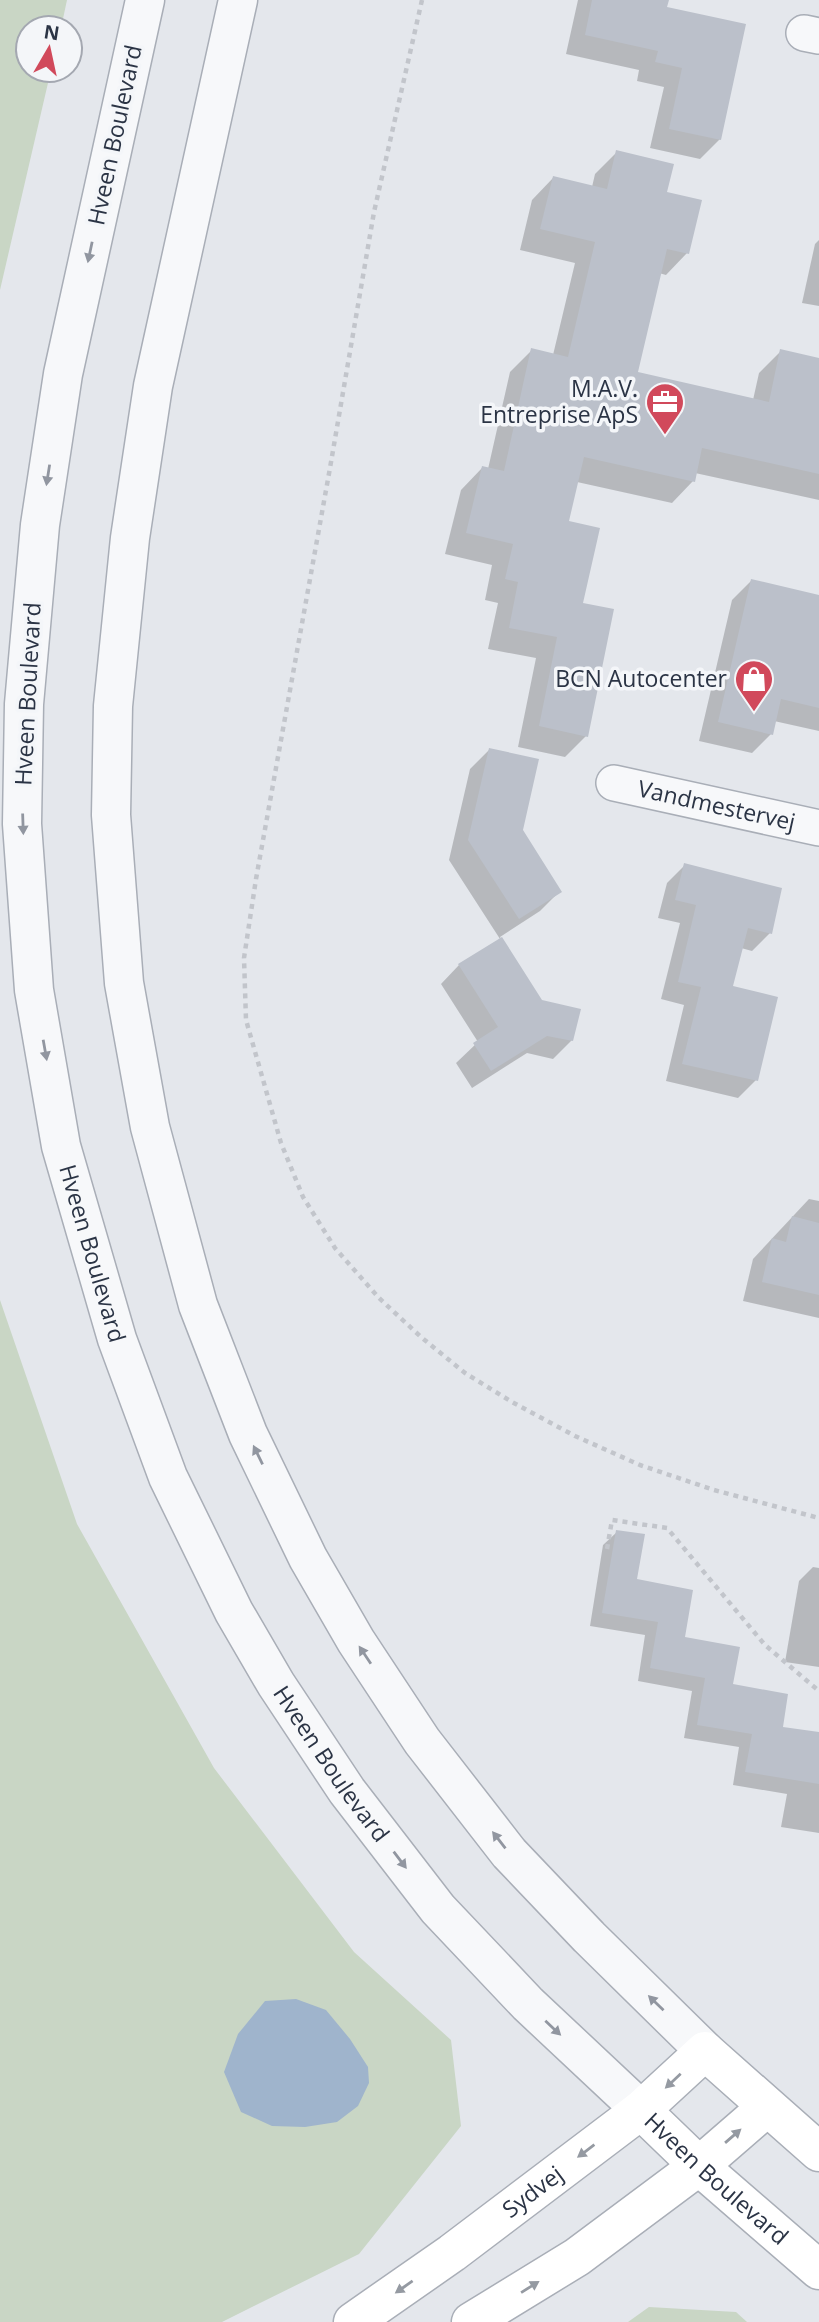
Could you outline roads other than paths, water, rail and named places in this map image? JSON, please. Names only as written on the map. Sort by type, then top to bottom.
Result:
[{"type":"main road","points":[[705,2051],[819,2152]]},
{"type":"main road","name":"Sydvej","points":[[353,2322],[453,2253],[641,2110],[705,2051]]},
{"type":"main road","points":[[471,2322],[577,2257],[699,2166],[767,2107]]},
{"type":"main road","name":"Hveen Boulevard","points":[[641,2110],[699,2166],[819,2270]]},
{"type":"street","points":[[120,113],[135,0]]},
{"type":"street","name":"Hveen Boulevard","points":[[145,0],[64,374],[40,525],[24,704],[22,824],[34,990],[61,1146],[117,1339],[168,1476],[234,1612],[276,1684],[347,1791],[438,1909],[528,2004],[641,2110]]},
{"type":"street","points":[[238,0],[153,386],[130,538],[113,706],[111,815],[124,983],[150,1128],[198,1305],[247,1434],[308,1558],[356,1641],[422,1741],[509,1853],[589,1937],[705,2051]]},
{"type":"street","name":"Vandmestervej","points":[[614,783],[819,828]]},
{"type":"water","points":[[296,1999],[326,2010],[350,2039],[368,2067],[369,2083],[358,2106],[337,2122],[305,2127],[272,2126],[241,2112],[224,2072],[238,2034],[265,2001]]},
{"type":"place","name":"M.A.V. Entreprise ApS","points":[[665,436]]},
{"type":"place","name":"BCN Autocenter","points":[[754,713]]}]
